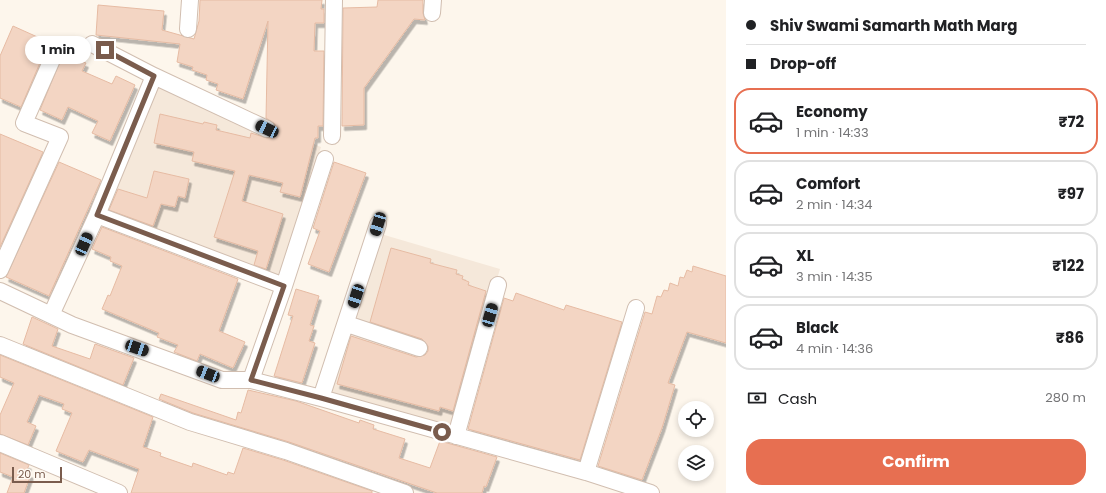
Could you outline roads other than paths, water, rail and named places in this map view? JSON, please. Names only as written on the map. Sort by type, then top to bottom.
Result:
[{"type":"street","points":[[188,29],[190,0]]},
{"type":"street","points":[[332,136],[334,0]]},
{"type":"street","points":[[92,44],[154,76],[267,129]]},
{"type":"street","points":[[0,270],[60,137],[24,123],[54,55]]},
{"type":"street","points":[[51,315],[97,215],[154,76]]},
{"type":"street","points":[[251,380],[284,286],[325,159]]},
{"type":"street","points":[[97,215],[284,286]]},
{"type":"street","points":[[321,398],[347,324],[378,224]]},
{"type":"street","points":[[456,436],[498,285]]},
{"type":"street","points":[[0,291],[72,325],[222,380],[251,380],[321,398],[586,472],[608,486],[651,493]]},
{"type":"street","points":[[586,472],[636,308]]},
{"type":"street","points":[[347,324],[418,348]]},
{"type":"street","points":[[0,345],[190,422],[286,451],[405,493]]},
{"type":"street","points":[[0,443],[119,493]]}]
